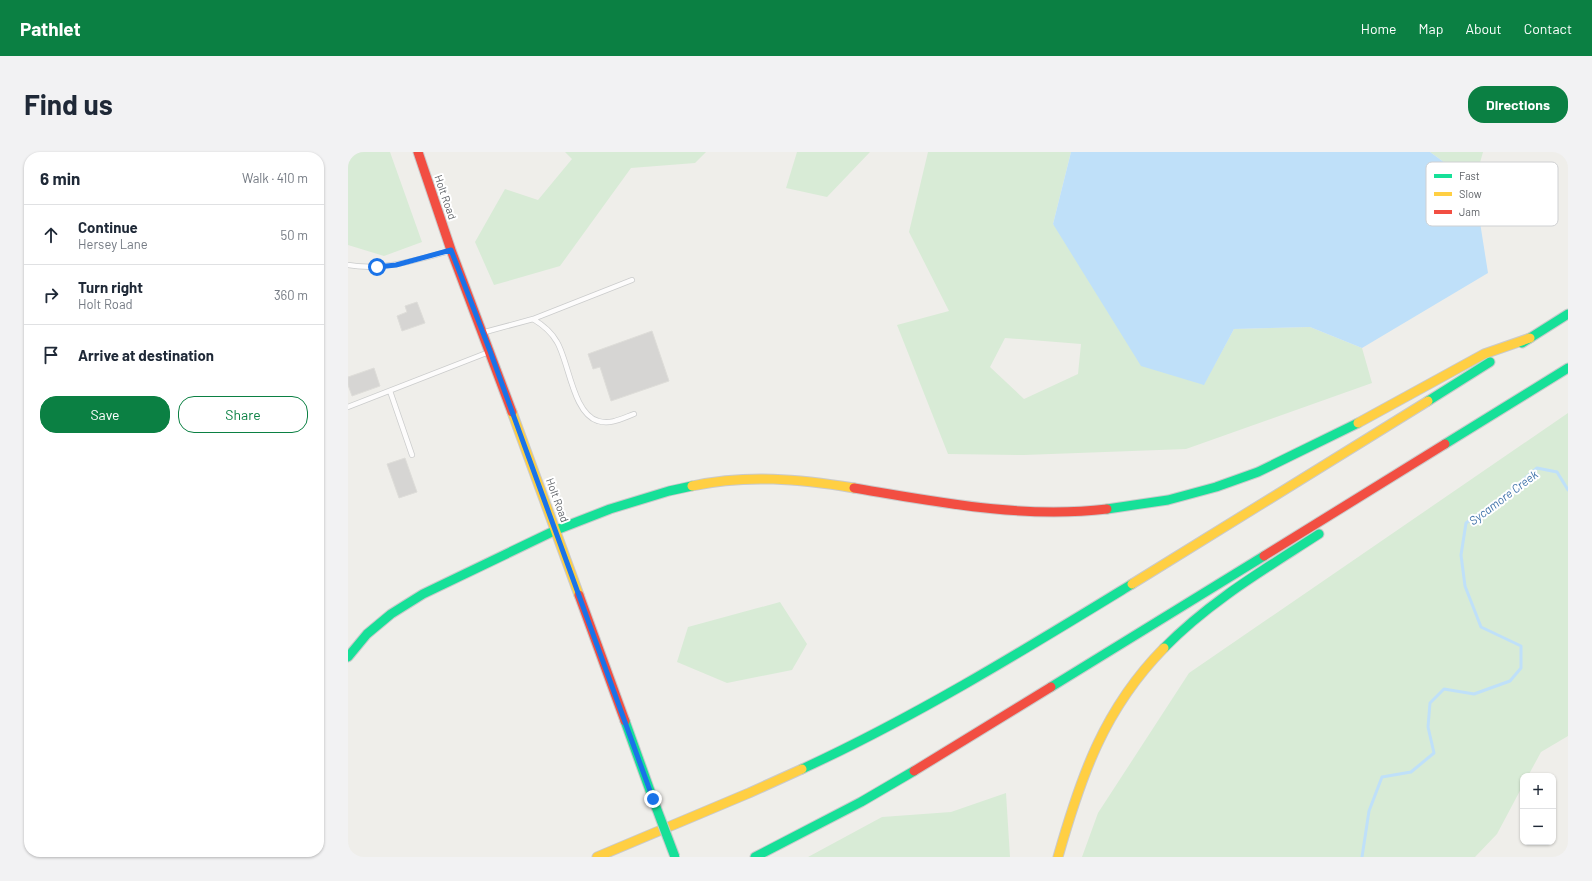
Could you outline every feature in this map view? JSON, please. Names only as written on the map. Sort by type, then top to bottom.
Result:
[{"type":"main road","name":"Holt Road","points":[[418,152],[451,250],[483,332],[675,857]]},
{"type":"main road","points":[[597,857],[750,793],[910,715],[984,674],[1229,525],[1568,314]]},
{"type":"main road","points":[[348,657],[367,634],[391,614],[423,594],[556,530],[610,509],[669,491],[705,483],[738,479],[776,478],[830,484],[998,510],[1078,512],[1120,508],[1168,500],[1216,487],[1258,472],[1344,430],[1484,354],[1530,338]]},
{"type":"main road","points":[[755,857],[861,802],[951,749],[1568,368]]},
{"type":"main road","points":[[1349,514],[1386,481]]},
{"type":"main road","points":[[1058,857],[1077,792],[1107,723],[1147,668],[1171,640],[1202,613],[1244,582],[1330,528]]},
{"type":"lane","points":[[348,265],[377,267],[396,265],[451,250]]},
{"type":"lane","points":[[483,332],[533,319],[632,280]]},
{"type":"lane","points":[[533,319],[547,327],[558,343],[579,402],[587,415],[598,422],[614,422],[634,414]]},
{"type":"lane","points":[[348,408],[490,351]]},
{"type":"lane","points":[[390,391],[412,455]]},
{"type":"green space","points":[[348,152],[390,152],[422,242],[384,256],[348,245]]},
{"type":"green space","points":[[565,152],[706,152],[695,163],[631,168],[560,266],[494,285],[475,242],[505,189],[538,200],[572,159]]},
{"type":"green space","points":[[797,152],[870,152],[827,197],[786,188]]},
{"type":"green space","points":[[928,152],[1071,152],[1053,224],[1204,384],[1234,329],[1310,327],[1362,348],[1372,383],[1186,449],[1024,455],[948,454],[897,325],[949,311],[909,232]],"holes":[[[1005,338],[1081,344],[1078,374],[1024,399],[990,367]]]},
{"type":"green space","points":[[1430,152],[1483,152],[1480,162],[1444,162]]},
{"type":"green space","points":[[1568,413],[1568,736],[1541,752],[1530,773],[1520,773],[1520,791],[1497,834],[1475,857],[1082,857],[1098,813],[1189,673]]},
{"type":"green space","points":[[780,602],[807,644],[792,670],[727,683],[677,662],[688,627]]},
{"type":"green space","points":[[1006,793],[1010,857],[808,857],[882,817],[951,812]]},
{"type":"water","points":[[1071,152],[1430,152],[1444,162],[1426,162],[1426,226],[1481,226],[1488,273],[1362,348],[1310,327],[1234,329],[1204,385],[1141,366],[1053,224]]},
{"type":"building","points":[[417,302],[425,323],[402,331],[397,316],[407,312],[405,306]]},
{"type":"building","points":[[652,331],[669,381],[611,401],[600,367],[593,369],[588,354]]},
{"type":"building","points":[[374,368],[380,386],[352,396],[348,385],[348,377]]},
{"type":"building","points":[[405,458],[417,492],[399,498],[387,464]]},
{"type":"waterway","name":"Sycamore Creek","points":[[1362,857],[1369,811],[1382,777],[1411,772],[1434,753],[1428,727],[1430,703],[1444,689],[1474,694],[1510,681],[1521,668],[1521,646],[1481,627],[1465,586],[1461,555],[1466,523],[1507,494],[1537,468],[1557,472],[1568,490]]},
{"type":"traffic: fast","points":[[1522,343],[1568,314]]},
{"type":"traffic: fast","points":[[1428,401],[1490,362]]},
{"type":"traffic: fast","points":[[1445,444],[1568,368]]},
{"type":"traffic: fast","points":[[1107,509],[1168,500],[1216,487],[1258,472],[1358,423]]},
{"type":"traffic: fast","points":[[348,657],[367,634],[391,614],[423,594],[556,530],[610,509],[669,491],[692,486]]},
{"type":"traffic: fast","points":[[1164,648],[1200,615],[1238,586],[1319,534]]},
{"type":"traffic: fast","points":[[1051,687],[1264,556]]},
{"type":"traffic: fast","points":[[802,769],[845,749],[928,705],[1010,658],[1132,584]]},
{"type":"traffic: fast","points":[[625,721],[653,799]]},
{"type":"traffic: fast","points":[[755,857],[861,802],[914,771]]},
{"type":"traffic: fast","points":[[653,799],[675,857]]},
{"type":"traffic: slow","points":[[1358,423],[1484,354],[1530,338]]},
{"type":"traffic: slow","points":[[1132,584],[1428,401]]},
{"type":"traffic: slow","points":[[512,412],[579,595]]},
{"type":"traffic: slow","points":[[692,486],[733,480],[773,479],[814,482],[854,488]]},
{"type":"traffic: slow","points":[[1058,857],[1076,799],[1097,745],[1125,695],[1143,671],[1164,648]]},
{"type":"traffic: slow","points":[[597,857],[802,769]]},
{"type":"traffic: jam","points":[[418,152],[451,250],[512,412]]},
{"type":"traffic: jam","points":[[1264,556],[1445,444]]},
{"type":"traffic: jam","points":[[854,488],[980,508],[1043,512],[1075,512],[1107,509]]},
{"type":"traffic: jam","points":[[579,595],[625,721]]},
{"type":"traffic: jam","points":[[914,771],[1051,687]]},
{"type":"route","points":[[377,267],[396,265],[451,250],[574,579],[653,799]]}]
